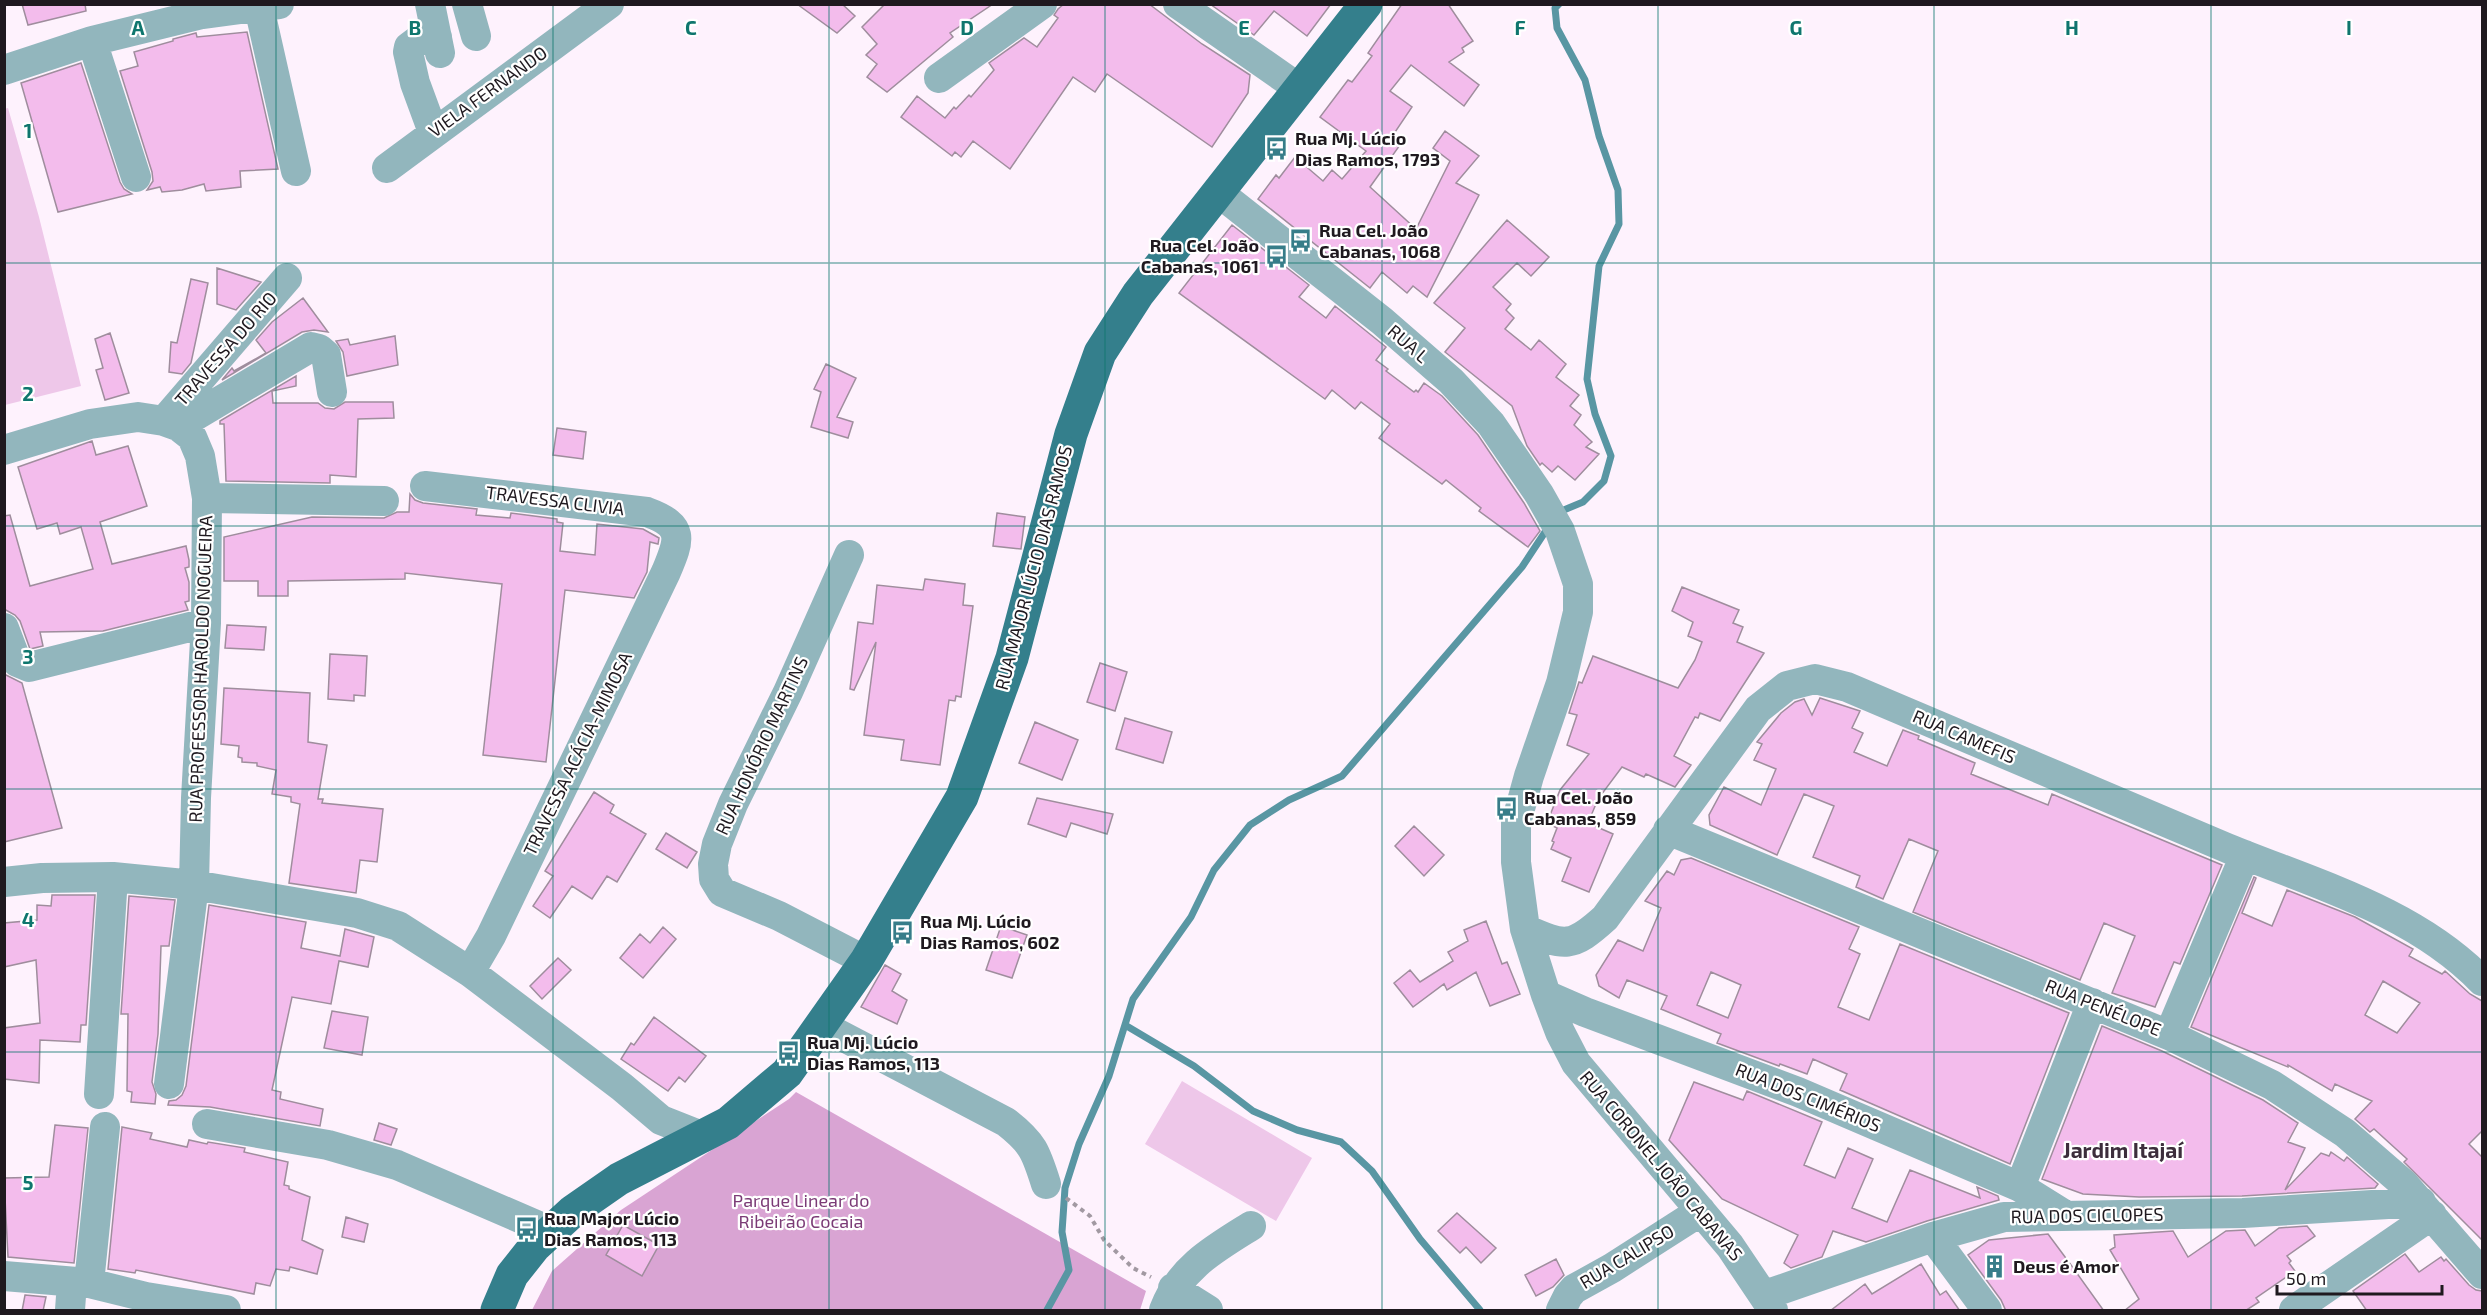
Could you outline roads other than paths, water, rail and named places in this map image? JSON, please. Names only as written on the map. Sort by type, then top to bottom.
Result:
[{"type":"main road","name":"RUA MAJOR LÚCIO DIAS RAMOS","points":[[496,1311],[512,1275],[550,1231],[573,1211],[619,1179],[704,1137],[750,1106],[787,1073],[866,961],[962,797],[1012,658],[1071,434],[1100,353],[1138,294],[1366,4]]},
{"type":"street","points":[[430,4],[439,45],[417,41],[412,44],[408,52],[415,82],[433,132]]},
{"type":"street","points":[[467,4],[476,36]]},
{"type":"street","points":[[939,78],[1042,4]]},
{"type":"street","points":[[1178,4],[1300,89]]},
{"type":"street","points":[[4,70],[92,41],[202,14],[269,6],[296,171]]},
{"type":"street","name":"VIELA FERNANDO","points":[[387,168],[594,9]]},
{"type":"street","points":[[92,41],[136,177]]},
{"type":"street","name":"RUA L","points":[[1218,192],[1382,321],[1451,381],[1491,424],[1560,531]]},
{"type":"street","name":"TRAVESSA DO RIO","points":[[171,423],[288,278]]},
{"type":"street","points":[[4,450],[90,424],[138,417],[171,423],[311,347],[320,349],[326,355],[332,392]]},
{"type":"street","name":"RUA PROFESSOR HAROLDO NOGUEIRA","points":[[169,1084],[194,885],[196,798],[206,623],[207,498],[200,456],[192,437],[171,423]]},
{"type":"street","name":"TRAVESSA CLIVIA","points":[[425,486],[647,512],[664,518],[672,524],[677,533]]},
{"type":"street","points":[[207,498],[384,501]]},
{"type":"street","name":"RUA CORONEL JOÃO CABANAS","points":[[1560,531],[1578,584],[1578,612],[1561,683],[1516,823],[1516,862],[1525,929],[1560,1032],[1576,1063],[1701,1211],[1769,1303]]},
{"type":"street","name":"TRAVESSA ACÁCIA-MIMOSA","points":[[470,972],[491,936],[666,572],[676,548],[677,533]]},
{"type":"street","name":"RUA HONÓRIO MARTINS","points":[[849,555],[788,692],[733,804],[717,844],[712,864],[714,879],[722,892],[779,916],[866,961]]},
{"type":"street","points":[[4,628],[16,662],[29,667],[37,667],[206,623]]},
{"type":"street","name":"RUA CAMEFIS","points":[[1525,929],[1553,941],[1572,941],[1587,935],[1605,918],[1758,710],[1787,686],[1815,679],[1847,687],[2245,855],[2318,883],[2413,927],[2466,964],[2482,981]]},
{"type":"street","name":"RUA PENÉLOPE","points":[[1668,830],[2169,1035],[2272,1085],[2345,1133],[2427,1208],[2482,1274]]},
{"type":"street","points":[[2169,1035],[2245,855]]},
{"type":"street","points":[[4,882],[42,878],[112,878],[194,885],[346,910],[398,926],[470,972],[614,1081],[661,1120],[704,1137]]},
{"type":"street","points":[[99,1094],[112,878]]},
{"type":"street","name":"RUA DOS CIMÉRIOS","points":[[1546,995],[1585,1012],[1798,1092],[2020,1187],[2065,1215]]},
{"type":"street","points":[[2020,1187],[2092,1003]]},
{"type":"street","points":[[821,1025],[1006,1122],[1026,1137],[1036,1153],[1046,1184]]},
{"type":"street","points":[[661,1120],[664,1156]]},
{"type":"street","points":[[207,1124],[328,1145],[397,1165],[550,1231]]},
{"type":"street","points":[[77,1292],[105,1127]]},
{"type":"street","points":[[2294,1311],[2427,1208]]},
{"type":"street","name":"RUA DOS CICLOPES","points":[[1769,1303],[1933,1237],[2004,1217],[2427,1208]]},
{"type":"street","name":"RUA CALIPSO","points":[[1561,1311],[1574,1289],[1612,1268],[1701,1211]]},
{"type":"street","points":[[1208,1311],[1168,1299],[1206,1255],[1251,1226]]},
{"type":"street","points":[[1933,1237],[1987,1311]]},
{"type":"street","points":[[4,1276],[77,1292],[146,1297],[226,1311]]},
{"type":"waterway","points":[[1559,4],[1555,8],[1557,28],[1585,80],[1599,136],[1618,190],[1619,224],[1599,266],[1587,379],[1595,414],[1611,456],[1604,481],[1583,502],[1559,512]]},
{"type":"waterway","points":[[1047,1310],[1069,1270],[1062,1232],[1065,1188],[1079,1144],[1109,1076],[1133,999],[1191,917],[1214,870],[1250,825],[1289,800],[1342,776],[1522,567],[1549,526]]},
{"type":"waterway","points":[[1125,1025],[1194,1066],[1253,1111],[1297,1130],[1341,1142],[1372,1171],[1420,1239],[1480,1310]]},
{"type":"place","name":"Rua Mj. Lúcio Dias Ramos, 1793","points":[[1277,149]]},
{"type":"place","name":"Rua Cel. João Cabanas, 1068","points":[[1301,241]]},
{"type":"place","name":"Rua Cel. João Cabanas, 1061","points":[[1277,256]]},
{"type":"place","name":"Rua Cel. João Cabanas, 859","points":[[1506,808]]},
{"type":"place","name":"Rua Mj. Lúcio Dias Ramos, 602","points":[[902,932]]},
{"type":"place","name":"Rua Mj. Lúcio Dias Ramos, 113","points":[[789,1053]]},
{"type":"place","name":"Rua Major Lúcio Dias Ramos, 113","points":[[526,1229]]},
{"type":"place","name":"Deus é Amor","points":[[1995,1267]]},
{"type":"district","name":"Jardim Itajaí","points":[[2123,1151]]},
{"type":"park label","name":"Parque Linear do Ribeirão Cocaia","points":[[801,1211]]}]
